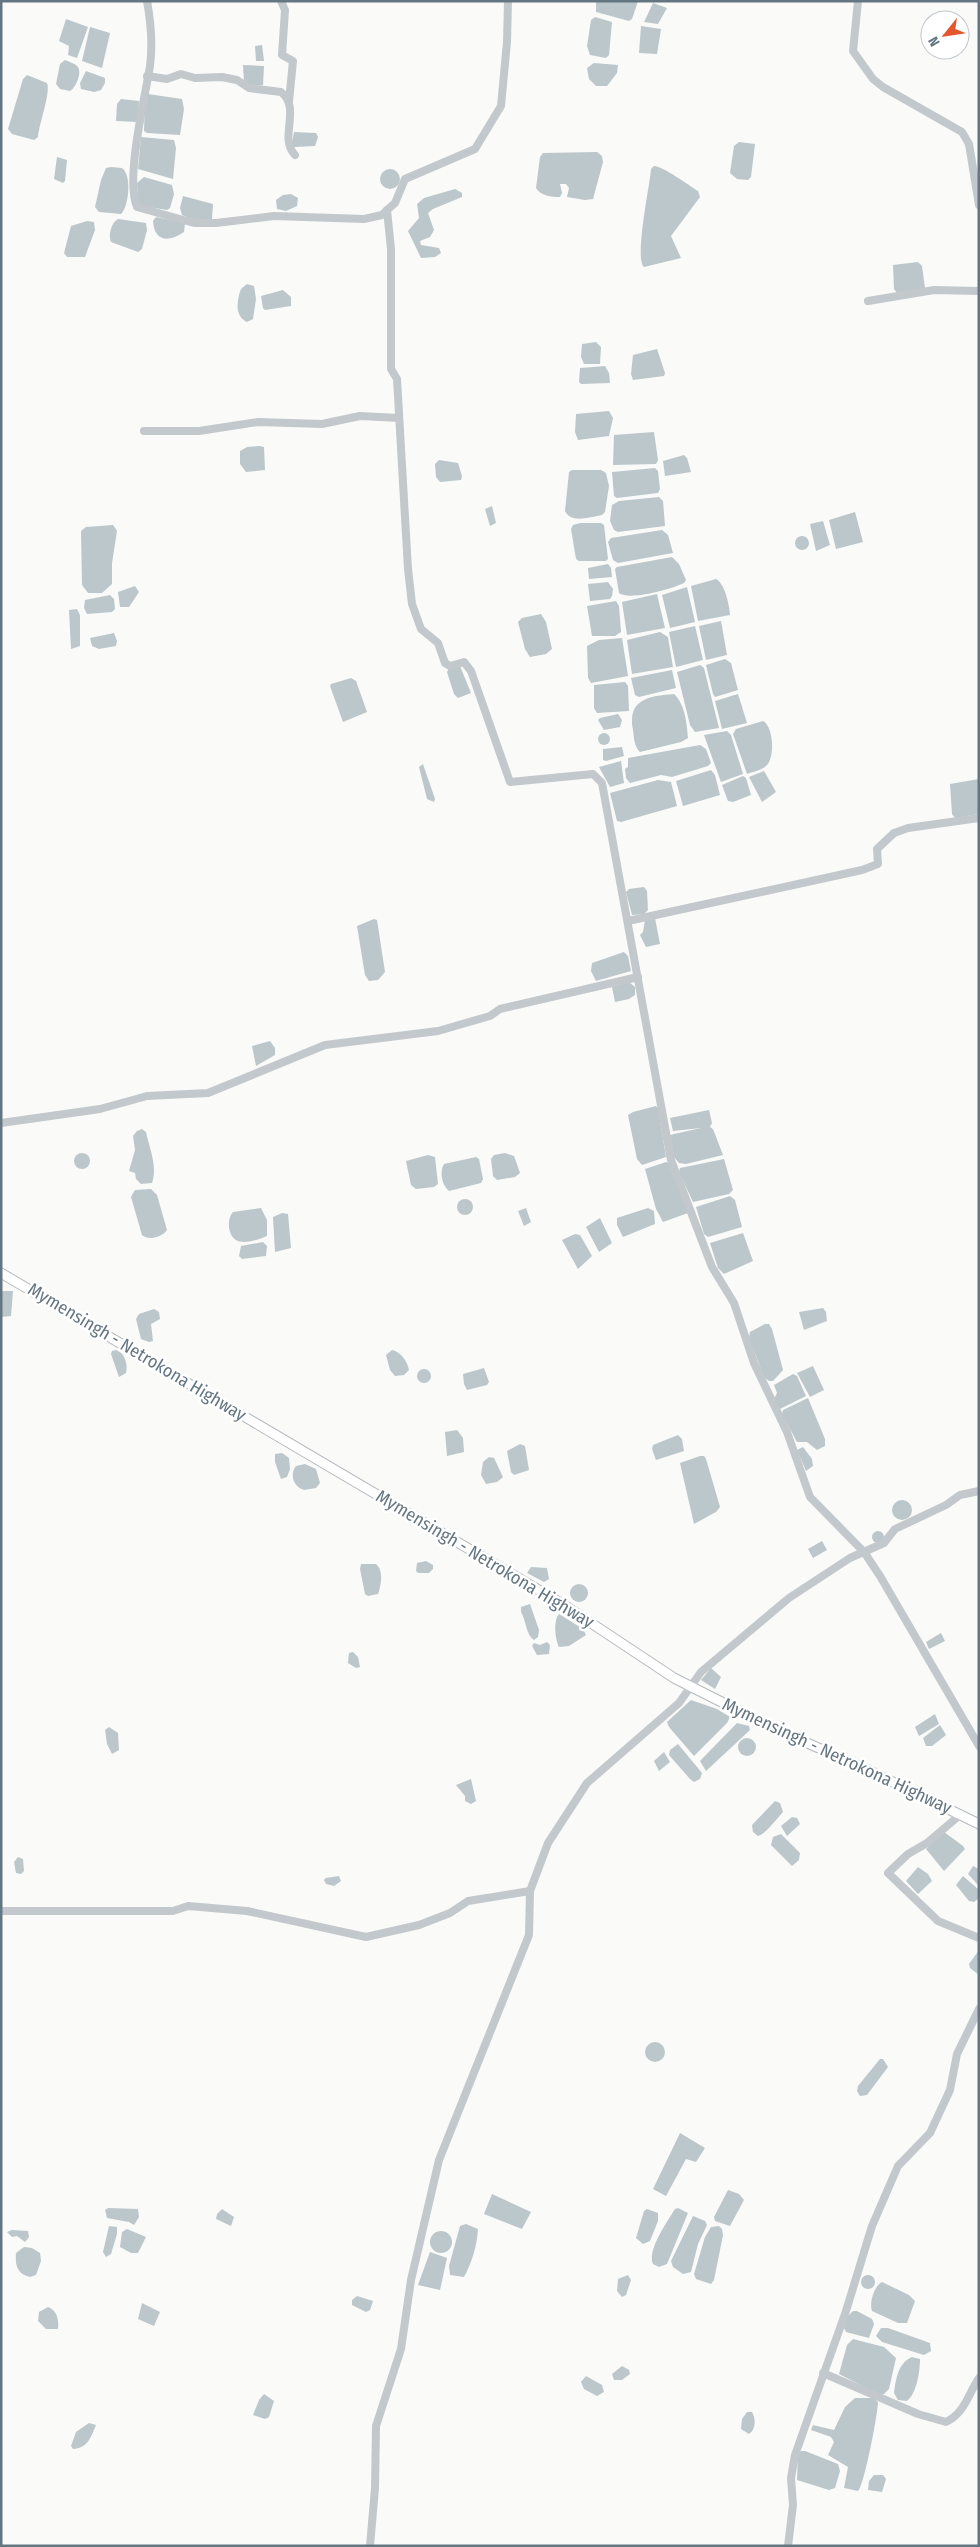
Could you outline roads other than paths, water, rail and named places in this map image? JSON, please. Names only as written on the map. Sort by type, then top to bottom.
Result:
[{"type":"main road","name":"Mymensingh - Netrokona Highway","points":[[1,1273],[564,1604],[690,1687],[771,1727],[866,1768],[979,1824]]},
{"type":"street","points":[[147,1],[152,29],[148,76],[134,171],[135,201],[140,208],[194,223],[274,216],[364,219],[382,215],[394,203],[406,179],[475,149],[501,106],[507,42],[508,1]]},
{"type":"street","points":[[281,1],[285,10],[282,55],[293,62],[289,101],[291,109],[289,144],[295,155]]},
{"type":"street","points":[[858,1],[853,51],[873,79],[883,87],[962,132],[969,144],[979,205]]},
{"type":"street","points":[[148,76],[167,79],[181,74],[196,78],[237,80],[249,88],[281,92],[289,101]]},
{"type":"street","points":[[387,210],[392,249],[391,369],[397,379],[408,569],[412,604],[421,629],[438,643],[447,666],[464,662],[472,671],[510,782],[593,774],[602,783],[671,1160],[712,1267],[734,1303],[754,1363],[786,1432],[810,1496],[864,1552],[880,1576],[979,1746]]},
{"type":"street","points":[[868,301],[934,290],[979,291]]},
{"type":"street","points":[[144,431],[200,431],[258,422],[322,424],[360,416],[399,418]]},
{"type":"street","points":[[628,921],[862,870],[878,864],[877,849],[894,833],[908,828],[979,818]]},
{"type":"street","points":[[1,1123],[100,1109],[147,1096],[208,1093],[325,1045],[438,1031],[490,1016],[500,1009],[638,976]]},
{"type":"street","points":[[370,2546],[375,2488],[376,2426],[401,2349],[411,2280],[439,2160],[529,1935],[530,1891],[548,1843],[587,1783],[679,1703],[701,1672],[789,1598],[864,1552],[884,1543],[895,1529],[946,1505],[960,1495],[979,1491]]},
{"type":"street","points":[[961,1814],[927,1843],[908,1854],[888,1873],[938,1920],[979,1938]]},
{"type":"street","points":[[1,1911],[173,1911],[188,1906],[247,1911],[366,1937],[419,1925],[450,1913],[468,1901],[530,1891]]},
{"type":"street","points":[[788,2546],[793,2505],[790,2478],[872,2226],[898,2166],[930,2133],[950,2090],[957,2054],[979,2010]]},
{"type":"street","points":[[823,2373],[918,2414],[946,2422],[953,2419],[966,2404],[979,2378]]}]
